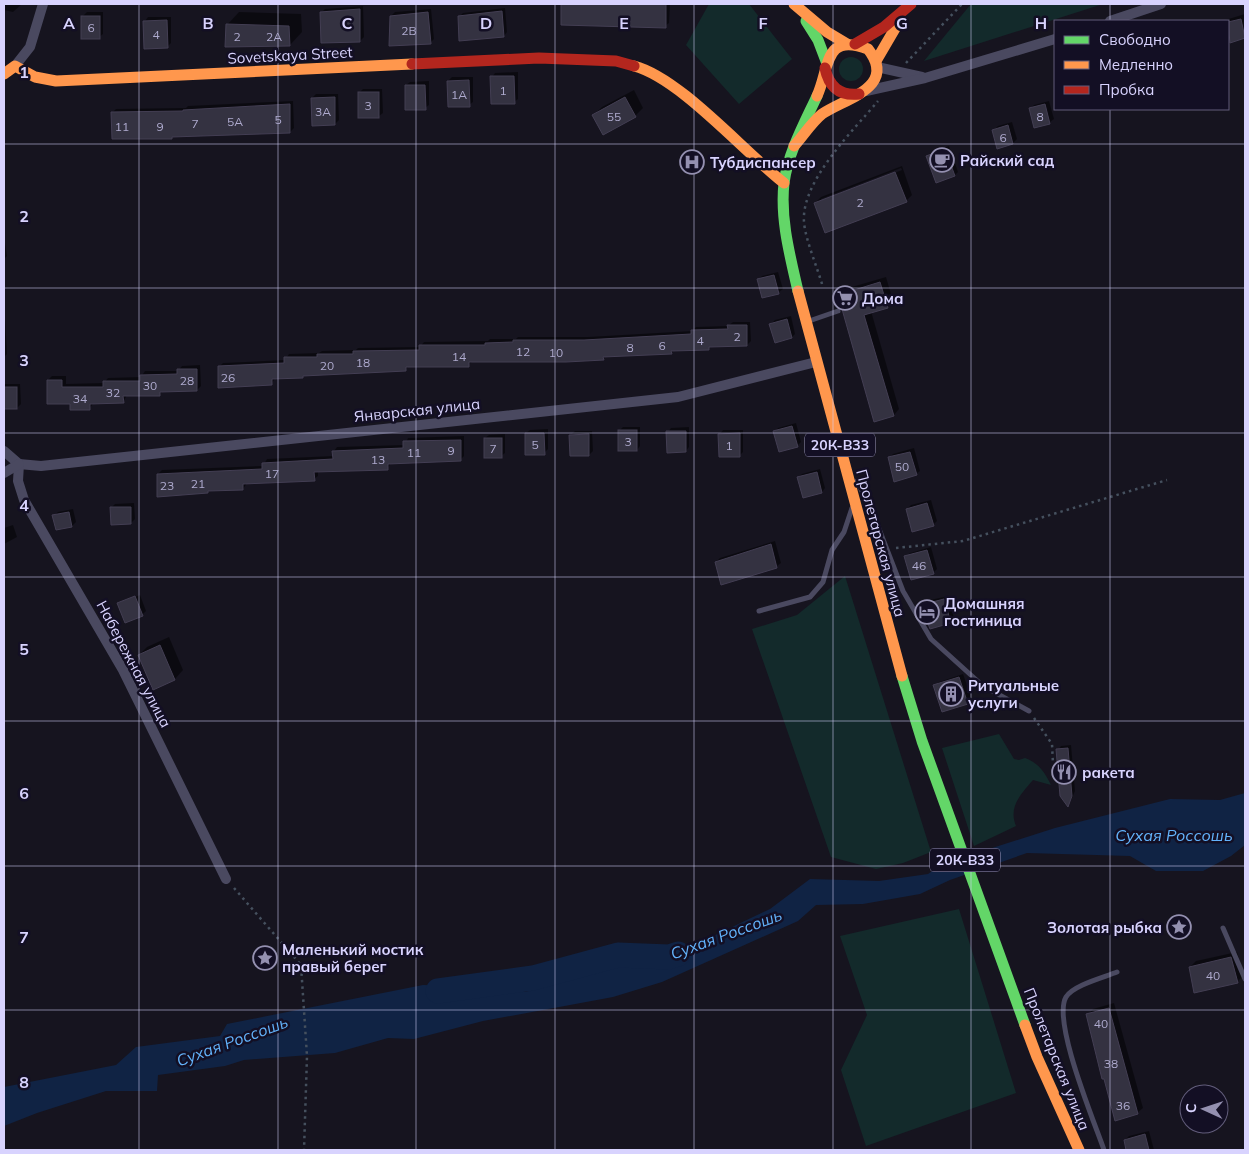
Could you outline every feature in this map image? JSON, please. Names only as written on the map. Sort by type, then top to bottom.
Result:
[{"type":"main road","points":[[795,4],[818,40],[826,65],[826,76],[833,88],[845,95],[862,93],[875,81],[876,64],[892,32],[911,4]]},
{"type":"main road","points":[[795,4],[828,32],[851,44],[868,49],[876,64]]},
{"type":"main road","points":[[826,65],[834,50],[851,44],[884,26],[911,4]]},
{"type":"main road","points":[[4,74],[15,66],[35,77],[56,81],[539,58],[616,62],[643,68],[678,89],[762,166],[784,183]]},
{"type":"main road","name":"20К-В33","points":[[794,146],[821,88],[826,65]]},
{"type":"main road","name":"20К-В33","points":[[794,146],[821,115],[862,93]]},
{"type":"main road","name":"Пролетарская улица","points":[[794,146],[784,183],[784,220],[789,248],[816,362],[855,500],[890,636],[922,741],[1037,1057],[1079,1150]]},
{"type":"street","points":[[15,66],[30,47],[43,4]]},
{"type":"street","points":[[1113,20],[1160,4]]},
{"type":"street","points":[[862,93],[925,78],[1054,39]]},
{"type":"street","points":[[876,64],[897,73],[925,78]]},
{"type":"street","name":"Январская улица","points":[[19,464],[41,466],[678,397],[816,362]]},
{"type":"street","points":[[4,451],[19,464],[4,473]]},
{"type":"street","name":"Набережная улица","points":[[19,464],[18,481],[24,500],[123,670],[226,879]]},
{"type":"lane","points":[[806,322],[838,312]]},
{"type":"lane","points":[[841,449],[874,516],[903,591],[931,639],[984,686],[1029,711]]},
{"type":"lane","points":[[759,611],[810,596],[823,582],[832,550],[844,532],[855,500]]},
{"type":"lane","points":[[1223,928],[1245,978]]},
{"type":"lane","points":[[1104,1150],[1064,1033],[1062,1012],[1066,996],[1075,988],[1117,972]]},
{"type":"path","points":[[897,73],[962,4]]},
{"type":"path","points":[[822,284],[804,222],[810,188],[821,168],[889,87]]},
{"type":"path","points":[[887,549],[963,541],[1167,480]]},
{"type":"path","points":[[1029,711],[1052,744],[1053,764]]},
{"type":"path","points":[[226,879],[302,965],[307,1056],[304,1150]]},
{"type":"green space","points":[[709,4],[749,4],[792,59],[739,104],[686,45]]},
{"type":"green space","points":[[971,4],[1103,4],[924,61]]},
{"type":"green space","points":[[851,57],[859,61],[863,69],[859,77],[851,81],[843,77],[839,69],[843,61]]},
{"type":"green space","points":[[845,576],[931,852],[903,863],[876,869],[831,857],[752,629],[797,615]]},
{"type":"green space","points":[[999,734],[1014,759],[1025,758],[1034,763],[1044,773],[1051,785],[1033,780],[1017,801],[1014,813],[1016,826],[974,846],[942,748]]},
{"type":"green space","points":[[959,909],[1016,1093],[866,1146],[841,1070],[867,1015],[840,936]]},
{"type":"water","name":"Сухая Россошь","points":[[1245,793],[1245,845],[1231,856],[1203,871],[1156,871],[1130,856],[1027,853],[950,880],[920,894],[863,904],[816,905],[798,921],[662,982],[613,997],[483,1021],[414,1039],[388,1038],[335,1053],[244,1060],[225,1066],[158,1075],[157,1091],[106,1091],[37,1113],[4,1126],[4,1087],[116,1065],[136,1047],[220,1036],[227,1024],[423,985],[486,987],[525,992],[583,976],[602,959],[618,955],[645,956],[684,950],[770,909],[810,879],[879,881],[928,874],[942,864],[1055,828],[1170,799],[1220,800]]},
{"type":"building","points":[[561,4],[666,4],[666,28],[561,25]]},
{"type":"building","points":[[360,9],[360,42],[321,43],[320,12]]},
{"type":"building","points":[[502,11],[504,37],[459,41],[458,16]]},
{"type":"building","points":[[428,12],[431,44],[389,46],[390,16]]},
{"type":"building","points":[[81,16],[100,16],[100,39],[81,39]]},
{"type":"building","points":[[1241,19],[1245,38],[1230,43],[1229,22]]},
{"type":"building","points":[[167,20],[168,48],[144,49],[143,21]]},
{"type":"building","points":[[226,24],[289,26],[290,46],[225,47]]},
{"type":"building","points":[[490,76],[514,76],[515,104],[491,104]]},
{"type":"building","points":[[469,80],[470,107],[448,107],[447,81]]},
{"type":"building","points":[[405,85],[425,85],[426,110],[405,110]]},
{"type":"building","points":[[358,92],[379,92],[379,118],[358,118]]},
{"type":"building","points":[[335,97],[335,125],[312,126],[311,98]]},
{"type":"building","points":[[625,97],[636,117],[603,135],[592,115]]},
{"type":"building","points":[[290,104],[290,133],[172,137],[172,139],[112,139],[111,112],[183,111]]},
{"type":"building","points":[[1045,104],[1050,124],[1034,128],[1029,108]]},
{"type":"building","points":[[1008,125],[1013,144],[997,149],[992,130]]},
{"type":"building","points":[[945,149],[955,176],[936,183],[926,156]]},
{"type":"building","points":[[895,172],[907,202],[825,233],[814,203]]},
{"type":"building","points":[[774,275],[779,294],[762,298],[757,279]]},
{"type":"building","points":[[880,282],[888,308],[864,315],[894,416],[874,422],[838,295]]},
{"type":"building","points":[[787,319],[792,338],[775,343],[769,324]]},
{"type":"building","points":[[727,325],[747,325],[747,346],[671,351],[672,354],[603,357],[604,360],[469,362],[469,367],[406,367],[406,371],[303,376],[303,378],[272,379],[272,385],[218,388],[218,366],[284,363],[284,357],[317,357],[317,354],[353,354],[353,351],[419,350],[419,345],[485,345],[485,343],[513,342],[513,340],[584,340],[691,334],[691,330],[728,329]]},
{"type":"building","points":[[177,369],[197,369],[197,391],[160,392],[160,396],[123,396],[124,403],[90,404],[90,410],[70,410],[70,404],[47,404],[47,380],[62,380],[62,387],[103,387],[103,381],[140,381],[140,375],[177,374]]},
{"type":"building","points":[[4,387],[17,387],[17,409],[4,409]]},
{"type":"building","points":[[792,426],[798,447],[779,452],[773,431]]},
{"type":"building","points":[[618,430],[637,430],[637,451],[618,451]]},
{"type":"building","points":[[666,431],[686,431],[686,452],[667,453]]},
{"type":"building","points":[[525,433],[544,433],[545,455],[525,455]]},
{"type":"building","points":[[740,433],[740,457],[719,457],[718,434]]},
{"type":"building","points":[[589,434],[589,456],[570,456],[569,435]]},
{"type":"building","points":[[484,438],[502,438],[502,458],[484,458]]},
{"type":"building","points":[[461,440],[461,461],[388,464],[388,470],[314,472],[315,481],[243,484],[243,490],[208,491],[208,493],[157,497],[157,474],[262,469],[262,463],[333,459],[332,451],[403,448],[403,441]]},
{"type":"building","points":[[910,452],[917,475],[894,482],[888,457]]},
{"type":"building","points":[[817,472],[822,493],[803,498],[797,477]]},
{"type":"building","points":[[927,503],[934,526],[912,532],[906,509]]},
{"type":"building","points":[[110,507],[131,507],[131,524],[111,525]]},
{"type":"building","points":[[69,512],[72,527],[56,530],[52,515]]},
{"type":"building","points":[[771,544],[777,568],[721,585],[715,562]]},
{"type":"building","points":[[927,550],[934,574],[911,580],[904,556]]},
{"type":"building","points":[[135,596],[143,616],[125,623],[117,603]]},
{"type":"building","points":[[944,599],[951,623],[930,629],[921,605]]},
{"type":"building","points":[[160,645],[175,680],[153,690],[138,655]]},
{"type":"building","name":"Ритуальные услуги","points":[[959,677],[968,704],[942,712],[933,685]]},
{"type":"building","name":"ракета","points":[[1068,748],[1072,796],[1068,807],[1060,796],[1056,749]]},
{"type":"building","points":[[1231,957],[1238,983],[1194,993],[1189,967]]},
{"type":"building","points":[[1109,1008],[1138,1114],[1115,1121],[1104,1079],[1102,1079],[1086,1014]]},
{"type":"building","points":[[1145,1134],[1149,1150],[1126,1150],[1124,1140]]},
{"type":"waterway","name":"Сухая Россошь","points":[[438,991],[533,978],[618,955],[669,957],[678,954]]},
{"type":"traffic: fast","points":[[806,21],[818,40],[826,61]]},
{"type":"traffic: fast","points":[[798,291],[789,251],[783,210],[784,183],[793,150],[817,96]]},
{"type":"traffic: fast","points":[[902,676],[922,741],[1025,1025]]},
{"type":"traffic: slow","points":[[794,4],[827,32],[847,44]]},
{"type":"traffic: slow","points":[[876,61],[900,20]]},
{"type":"traffic: slow","points":[[794,146],[822,114],[865,90],[873,82],[877,73],[876,62],[868,49],[853,45],[843,45],[836,49],[827,64],[817,96]]},
{"type":"traffic: slow","points":[[4,74],[15,66],[35,77],[56,81],[412,64]]},
{"type":"traffic: slow","points":[[634,66],[652,73],[691,100],[784,183]]},
{"type":"traffic: slow","points":[[798,291],[902,676]]},
{"type":"traffic: slow","points":[[1025,1025],[1037,1057],[1079,1150]]},
{"type":"traffic: jam","points":[[855,44],[884,27],[911,4]]},
{"type":"traffic: jam","points":[[412,64],[539,58],[616,61],[634,66]]},
{"type":"traffic: jam","points":[[825,68],[829,80],[836,89],[841,92],[859,94]]},
{"type":"place","name":"Райский сад","points":[[942,160]]},
{"type":"place","name":"Тубдиспансер","points":[[692,162]]},
{"type":"place","name":"Дома","points":[[845,298]]},
{"type":"place","name":"Домашняя гостиница","points":[[927,612]]},
{"type":"place","name":"Ритуальные услуги","points":[[951,694]]},
{"type":"place","name":"ракета","points":[[1064,772]]},
{"type":"place","name":"Золотая рыбка","points":[[1179,927]]},
{"type":"place","name":"Маленький мостик правый берег","points":[[265,958]]}]
